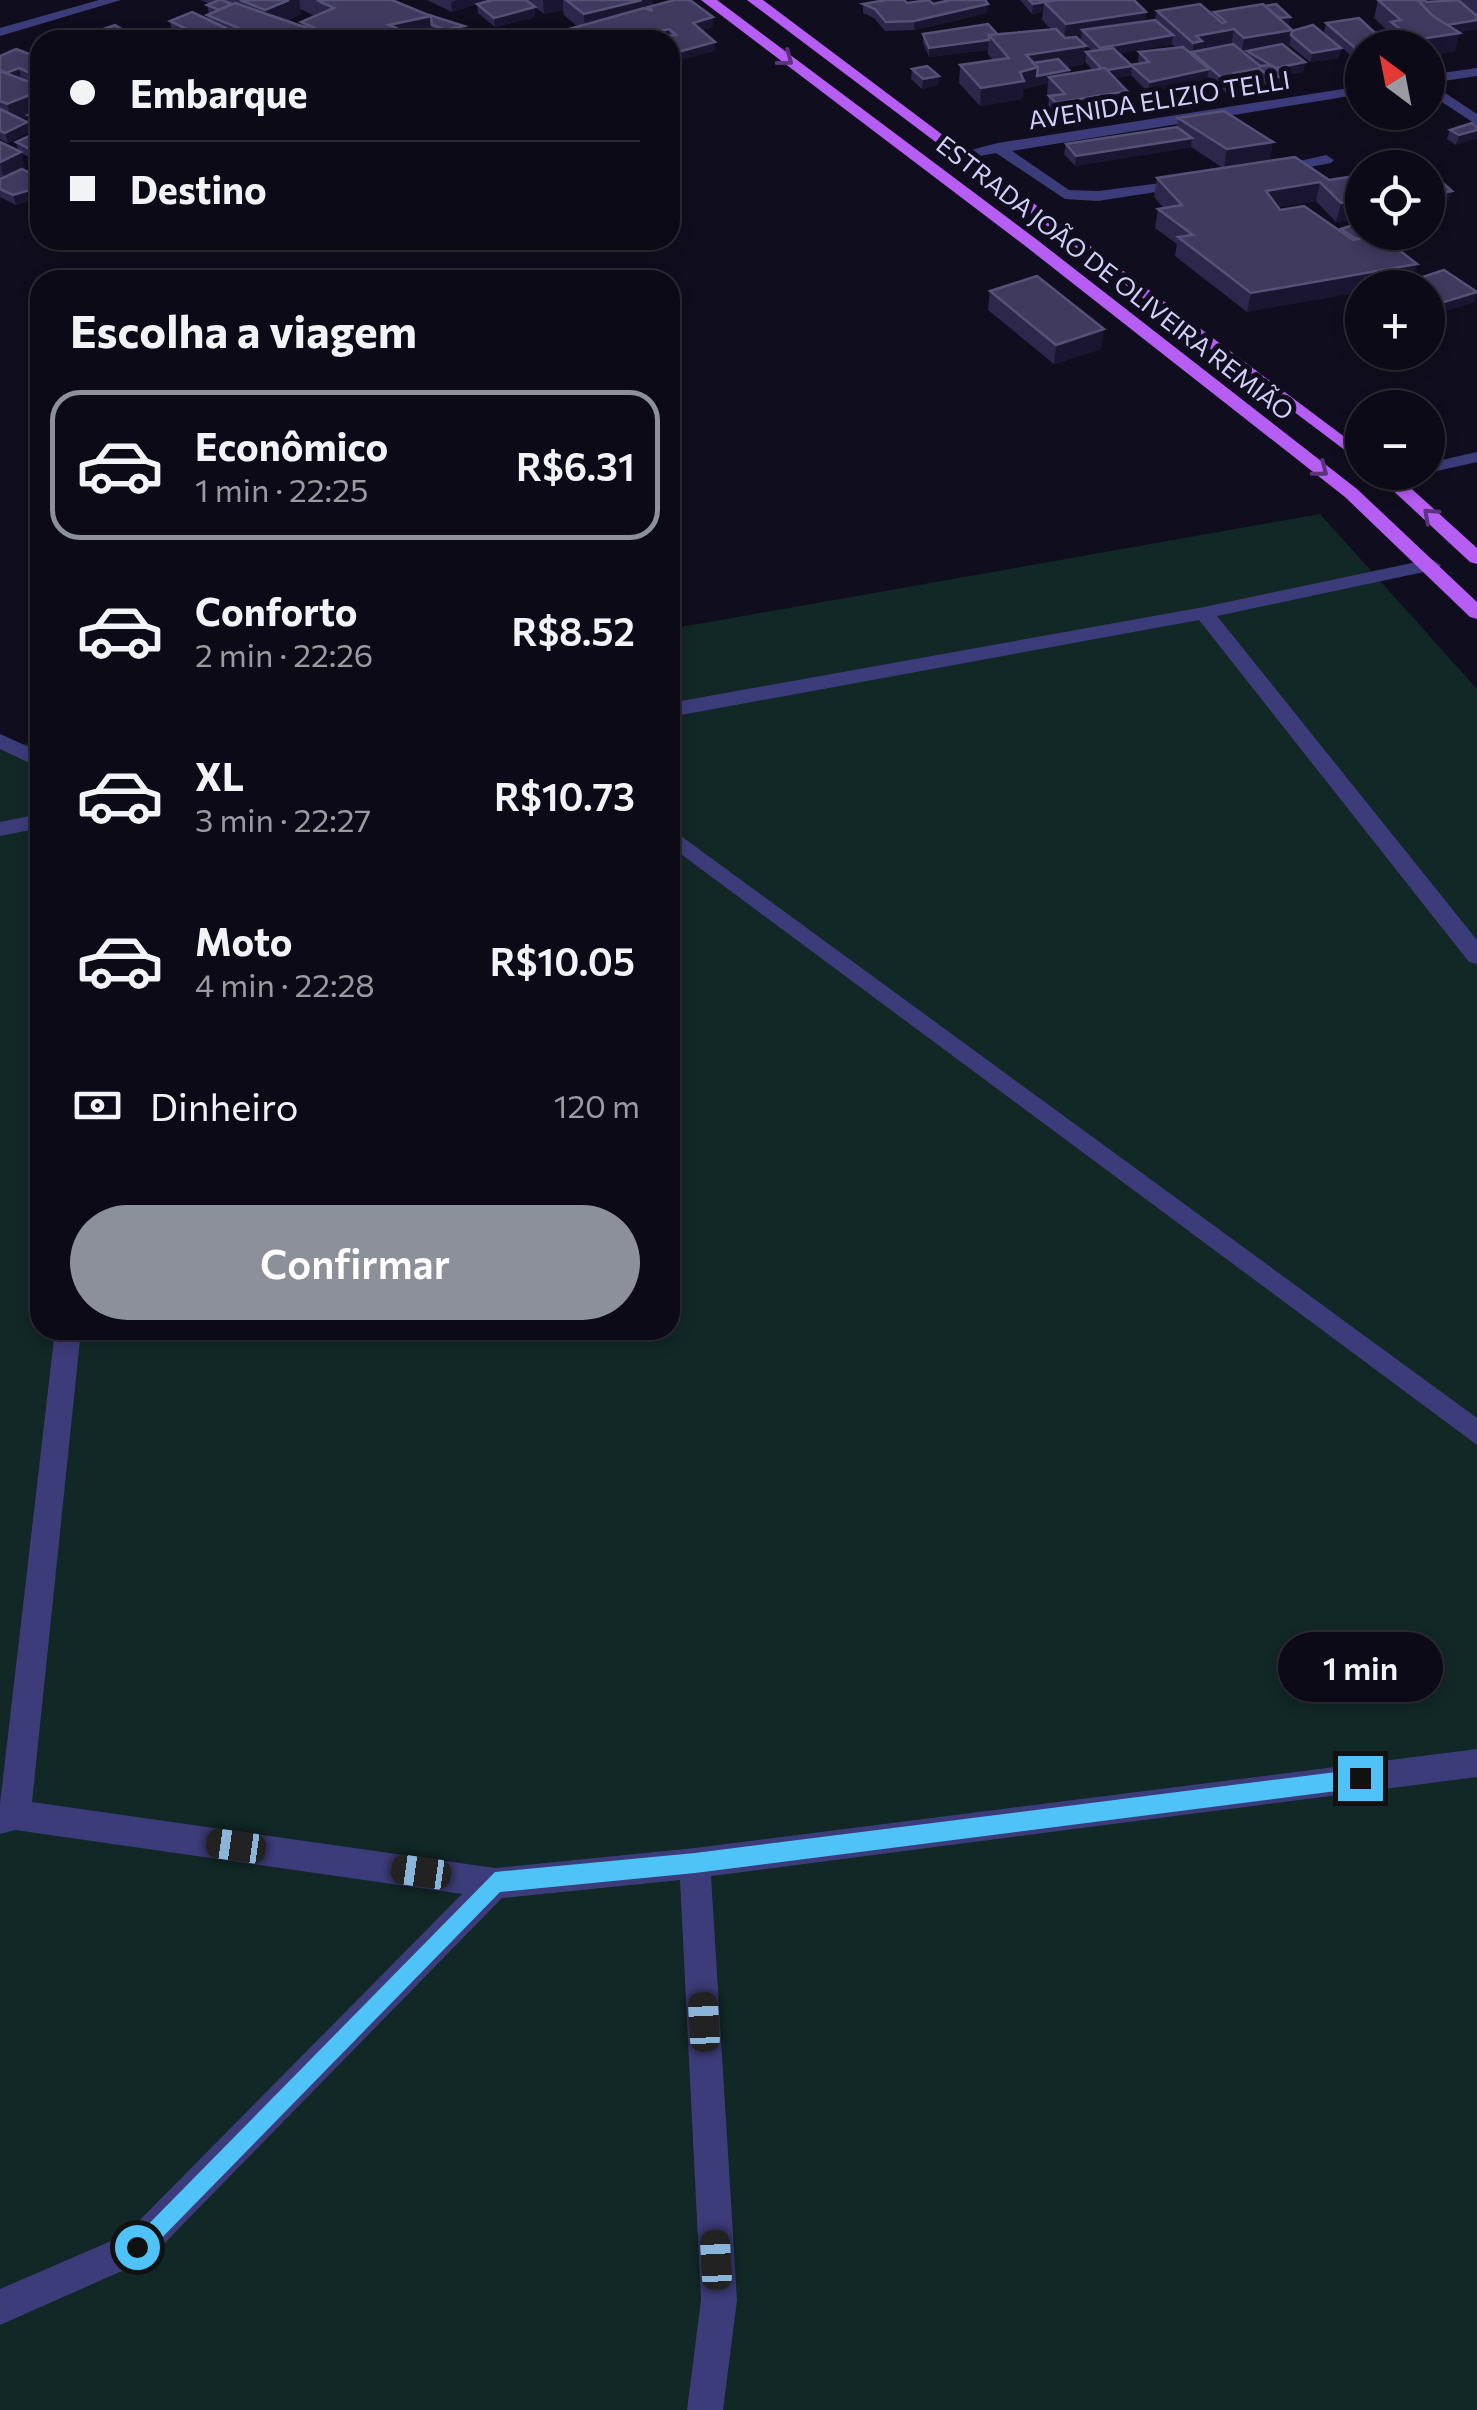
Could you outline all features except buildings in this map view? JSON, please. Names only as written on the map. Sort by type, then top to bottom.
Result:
[{"type":"main road","name":"ESTRADA JOÃO DE OLIVEIRA REMIÃO","points":[[708,0],[1351,493],[1477,612]]},
{"type":"main road","name":"ESTRADA JOÃO DE OLIVEIRA REMIÃO","points":[[754,0],[1345,445]]},
{"type":"main road","points":[[1402,490],[1477,558]]},
{"type":"street","points":[[0,32],[114,0]]},
{"type":"street","points":[[1445,79],[1477,72]]},
{"type":"street","name":"AVENIDA ELIZIO TELLI","points":[[962,154],[1345,93]]},
{"type":"street","points":[[1445,96],[1477,121]]},
{"type":"street","points":[[998,148],[1065,194],[1098,196],[1212,178]]},
{"type":"street","points":[[1250,172],[1326,160]]},
{"type":"street","points":[[1445,464],[1477,457]]},
{"type":"street","points":[[680,708],[1431,566]]},
{"type":"street","points":[[1204,612],[1477,956]]},
{"type":"street","points":[[0,741],[30,756]]},
{"type":"street","points":[[0,828],[30,822]]},
{"type":"street","points":[[680,843],[1477,1433]]},
{"type":"street","points":[[67,1340],[7,1817],[495,1882],[695,1863],[1477,1763]]},
{"type":"street","points":[[695,1863],[719,2300],[705,2410]]},
{"type":"street","points":[[0,2307],[137,2247],[495,1882]]},
{"type":"green space","points":[[1320,514],[1477,689],[1477,2410],[0,2410],[0,748],[30,743],[30,1340],[680,1340],[680,627]]},
{"type":"route","points":[[137,2247],[495,1882],[695,1863],[1360,1778]]}]
